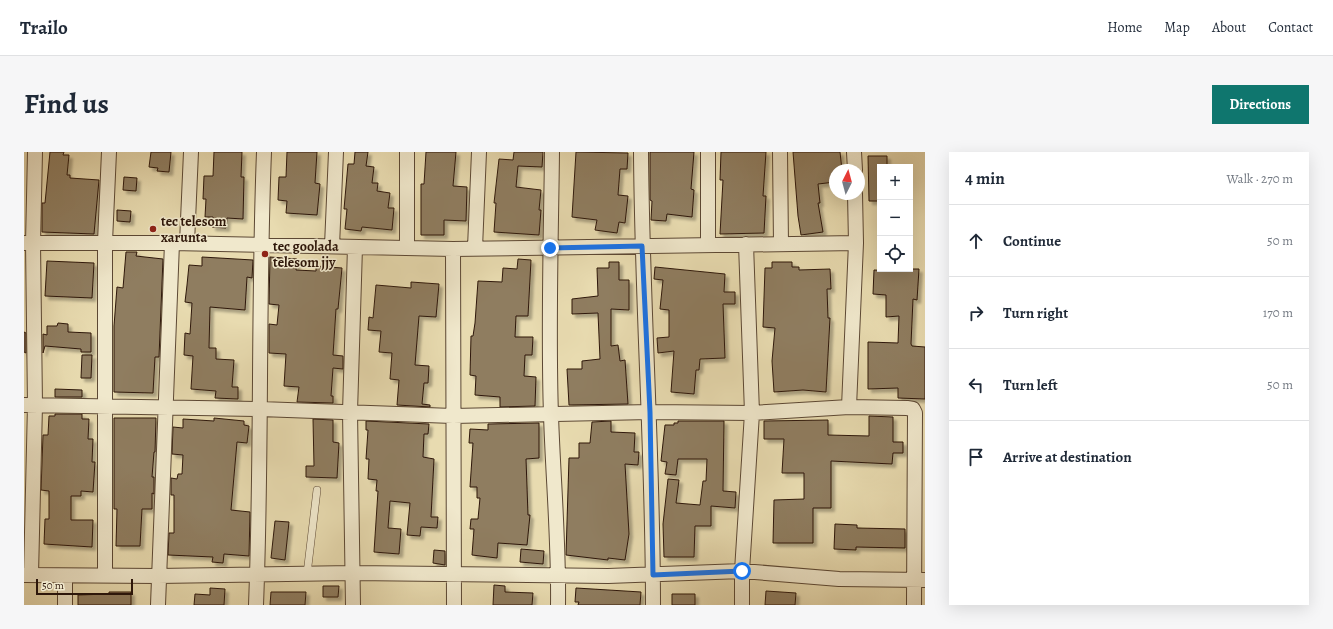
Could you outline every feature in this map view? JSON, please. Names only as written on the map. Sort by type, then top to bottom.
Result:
[{"type":"street","points":[[35,152],[29,243],[30,405],[27,575],[158,576],[352,574],[559,576],[653,575],[742,571],[839,579],[920,581]]},
{"type":"street","points":[[105,575],[105,242],[109,152]]},
{"type":"street","points":[[187,243],[191,152]]},
{"type":"street","points":[[256,605],[258,574],[260,409],[260,245],[264,152]]},
{"type":"street","points":[[332,246],[336,152]]},
{"type":"street","points":[[407,152],[407,248]]},
{"type":"street","points":[[475,248],[480,152]]},
{"type":"street","points":[[552,152],[550,248],[551,414],[559,576],[558,605]]},
{"type":"street","points":[[641,152],[642,246],[650,412],[653,575],[652,605]]},
{"type":"street","points":[[708,152],[708,245]]},
{"type":"street","points":[[780,152],[781,244]]},
{"type":"street","points":[[854,152],[855,164]]},
{"type":"street","points":[[849,407],[856,243],[855,200]]},
{"type":"street","points":[[29,243],[187,243],[453,249],[856,243]]},
{"type":"street","points":[[158,605],[172,243]]},
{"type":"street","points":[[742,605],[742,571],[752,413],[746,244]]},
{"type":"street","points":[[353,605],[350,412],[355,246]]},
{"type":"street","points":[[453,249],[452,416],[454,605]]},
{"type":"street","points":[[30,405],[260,409],[452,416],[650,412],[752,413],[849,407],[913,409],[915,413],[920,581],[914,605]]},
{"type":"street","points":[[65,576],[65,605]]},
{"type":"lane","points":[[307,574],[317,490]]},
{"type":"building","points":[[50,152],[64,152],[63,155],[69,155],[67,175],[70,175],[70,178],[99,180],[94,234],[42,232],[42,203],[45,203]]},
{"type":"building","points":[[151,152],[171,152],[169,172],[157,171],[158,168],[149,167]]},
{"type":"building","points":[[214,152],[242,152],[241,177],[244,177],[243,219],[227,218],[226,228],[212,227],[213,217],[205,217],[206,199],[203,199],[204,176],[213,176]]},
{"type":"building","points":[[287,152],[317,152],[315,183],[320,184],[317,215],[286,213],[287,201],[278,200],[279,177],[286,177]]},
{"type":"building","points":[[355,152],[368,152],[366,166],[374,167],[372,183],[378,183],[377,191],[390,193],[388,208],[394,208],[392,230],[362,227],[361,231],[345,229],[347,209],[344,209],[348,164],[354,164]]},
{"type":"building","points":[[426,152],[456,152],[453,186],[467,187],[466,221],[444,220],[444,235],[421,235],[421,184],[424,184]]},
{"type":"building","points":[[514,152],[543,152],[542,167],[518,166],[516,187],[541,190],[539,235],[494,232],[496,203],[494,203],[499,159],[513,160]]},
{"type":"building","points":[[576,152],[628,153],[627,169],[620,169],[618,195],[628,196],[625,223],[619,222],[617,233],[595,230],[597,220],[572,217]]},
{"type":"building","points":[[650,152],[694,152],[691,189],[694,190],[692,217],[667,214],[666,221],[651,220],[652,201],[650,200]]},
{"type":"building","points":[[721,152],[766,152],[763,196],[766,196],[764,233],[720,234],[723,180],[720,180]]},
{"type":"building","points":[[793,152],[840,152],[841,164],[829,164],[829,183],[818,184],[820,203],[818,203],[823,232],[801,235]]},
{"type":"building","points":[[868,156],[887,156],[887,164],[877,164],[877,201],[869,201]]},
{"type":"building","points":[[124,177],[137,178],[136,191],[123,190]]},
{"type":"building","points":[[117,210],[131,211],[130,222],[117,221]]},
{"type":"building","points":[[126,252],[137,252],[136,256],[163,259],[159,357],[155,357],[153,393],[114,392],[114,326],[117,287],[123,288]]},
{"type":"building","points":[[202,257],[253,260],[252,278],[247,277],[245,310],[210,307],[209,348],[216,348],[216,359],[234,360],[232,387],[238,387],[238,399],[215,398],[216,391],[191,389],[193,356],[184,355],[185,333],[190,334],[192,303],[185,302],[189,265],[202,266]]},
{"type":"building","points":[[270,257],[297,259],[296,270],[316,271],[316,266],[342,268],[338,309],[336,309],[333,355],[343,356],[343,369],[333,368],[331,396],[333,396],[333,403],[297,402],[299,387],[284,386],[286,354],[269,353],[269,324],[277,325],[279,305],[269,304]]},
{"type":"building","points":[[518,259],[531,260],[528,316],[516,316],[515,337],[533,337],[532,355],[525,355],[524,376],[536,377],[535,406],[500,407],[500,397],[475,395],[476,376],[470,375],[471,336],[473,336],[475,323],[478,281],[502,282],[503,268],[517,269]]},
{"type":"building","points":[[47,261],[94,263],[92,298],[45,296]]},
{"type":"building","points":[[609,262],[619,262],[619,280],[629,280],[629,310],[611,309],[611,346],[618,345],[620,361],[625,360],[628,404],[569,405],[567,369],[582,369],[582,361],[600,359],[598,313],[572,314],[572,299],[598,296],[597,268],[609,268]]},
{"type":"building","points":[[772,262],[792,262],[792,267],[799,267],[799,270],[830,269],[831,289],[827,289],[828,318],[830,318],[826,392],[803,390],[774,392],[772,361],[775,328],[763,327],[765,268],[772,268]]},
{"type":"building","points":[[655,267],[725,274],[724,292],[735,292],[735,304],[723,304],[725,358],[700,359],[699,370],[696,370],[694,394],[671,392],[674,351],[658,353],[657,338],[669,337],[669,310],[660,309],[663,280],[654,279]]},
{"type":"building","points":[[913,269],[919,269],[917,300],[913,299],[911,344],[912,346],[925,347],[925,399],[898,398],[898,388],[868,389],[868,342],[898,343],[899,316],[886,317],[886,295],[873,294],[874,270],[877,270],[877,272],[913,272]]},
{"type":"building","points":[[411,282],[439,284],[436,317],[419,316],[415,365],[429,366],[428,383],[424,383],[422,404],[430,405],[430,407],[397,405],[399,380],[390,379],[392,353],[379,352],[381,331],[368,330],[369,317],[373,318],[376,285],[411,288]]},
{"type":"building","points":[[58,323],[68,324],[68,332],[91,333],[91,352],[81,352],[81,349],[45,346],[43,353],[43,334],[47,335],[47,326],[57,326]]},
{"type":"building","points":[[24,332],[26,333],[26,353],[24,352]]},
{"type":"building","points":[[82,355],[92,355],[91,378],[81,378]]},
{"type":"building","points":[[55,389],[82,390],[82,397],[55,397]]},
{"type":"building","points":[[55,414],[82,414],[82,419],[89,419],[88,439],[93,439],[92,462],[95,462],[93,492],[81,491],[81,496],[71,496],[71,520],[93,520],[92,547],[44,544],[45,519],[49,519],[49,491],[41,490],[43,435],[48,435],[49,416],[55,416]]},
{"type":"building","points":[[869,416],[893,417],[893,442],[903,442],[903,453],[893,453],[892,464],[831,461],[831,508],[813,508],[813,543],[773,543],[774,500],[804,499],[804,473],[782,473],[784,439],[764,439],[764,421],[828,420],[828,435],[869,436]]},
{"type":"building","points":[[114,418],[156,418],[155,452],[152,477],[154,477],[154,494],[152,493],[152,509],[142,509],[140,546],[116,546],[117,509],[114,509]]},
{"type":"building","points":[[214,418],[244,421],[244,425],[249,426],[247,443],[237,442],[231,510],[250,512],[249,556],[224,554],[223,563],[212,562],[213,557],[168,555],[169,533],[174,533],[174,495],[171,495],[171,478],[177,479],[178,474],[182,474],[183,455],[172,454],[173,427],[183,428],[183,419],[214,421]]},
{"type":"building","points":[[313,419],[333,420],[333,442],[339,443],[337,478],[306,477],[306,466],[314,466]]},
{"type":"building","points":[[366,421],[429,424],[428,434],[424,434],[423,457],[434,459],[431,517],[438,517],[437,528],[421,527],[420,536],[407,535],[410,503],[390,501],[388,528],[401,529],[399,554],[374,552],[378,491],[376,491],[377,480],[368,479],[369,459],[366,459],[368,430],[366,430]]},
{"type":"building","points":[[611,421],[611,432],[635,433],[634,452],[639,452],[638,465],[625,464],[629,534],[625,560],[608,558],[608,560],[566,555],[569,458],[579,458],[579,443],[590,443],[592,422]]},
{"type":"building","points":[[678,421],[724,421],[723,491],[736,492],[735,508],[711,506],[711,526],[695,526],[694,557],[664,557],[663,524],[668,479],[679,480],[676,503],[700,505],[703,481],[706,481],[707,459],[678,459],[676,475],[665,474],[667,462],[661,461],[665,425],[674,425],[674,423],[678,423]]},
{"type":"building","points":[[539,423],[539,458],[526,459],[528,515],[530,515],[527,545],[498,543],[497,558],[472,555],[474,529],[470,529],[471,519],[478,519],[480,498],[477,498],[477,487],[470,487],[473,443],[469,443],[470,429],[488,430],[488,424]]},
{"type":"building","points":[[275,521],[289,522],[285,560],[271,558]]},
{"type":"building","points":[[835,524],[857,525],[857,528],[905,529],[905,548],[856,547],[856,550],[834,549]]},
{"type":"building","points":[[521,549],[544,551],[543,564],[520,562]]},
{"type":"building","points":[[434,550],[445,551],[445,565],[433,563]]},
{"type":"building","points":[[494,585],[505,586],[505,592],[533,593],[532,605],[493,605]]},
{"type":"building","points":[[323,586],[339,586],[338,597],[323,597]]},
{"type":"building","points":[[210,588],[225,589],[224,605],[194,605],[195,594],[210,595]]},
{"type":"building","points":[[576,588],[641,592],[640,605],[578,605],[579,602],[575,602]]},
{"type":"building","points":[[766,591],[796,593],[795,605],[765,605]]},
{"type":"building","points":[[109,592],[131,592],[131,605],[78,605],[78,595],[109,594]]},
{"type":"building","points":[[271,592],[306,592],[305,605],[270,605]]},
{"type":"building","points":[[672,594],[695,594],[695,605],[672,605]]},
{"type":"place","name":"tec telesom xarunta","points":[[153,229]]},
{"type":"place","name":"tec goolada telesom jjy","points":[[265,254]]},
{"type":"route","points":[[550,248],[642,246],[650,412],[653,575],[742,571]]}]
